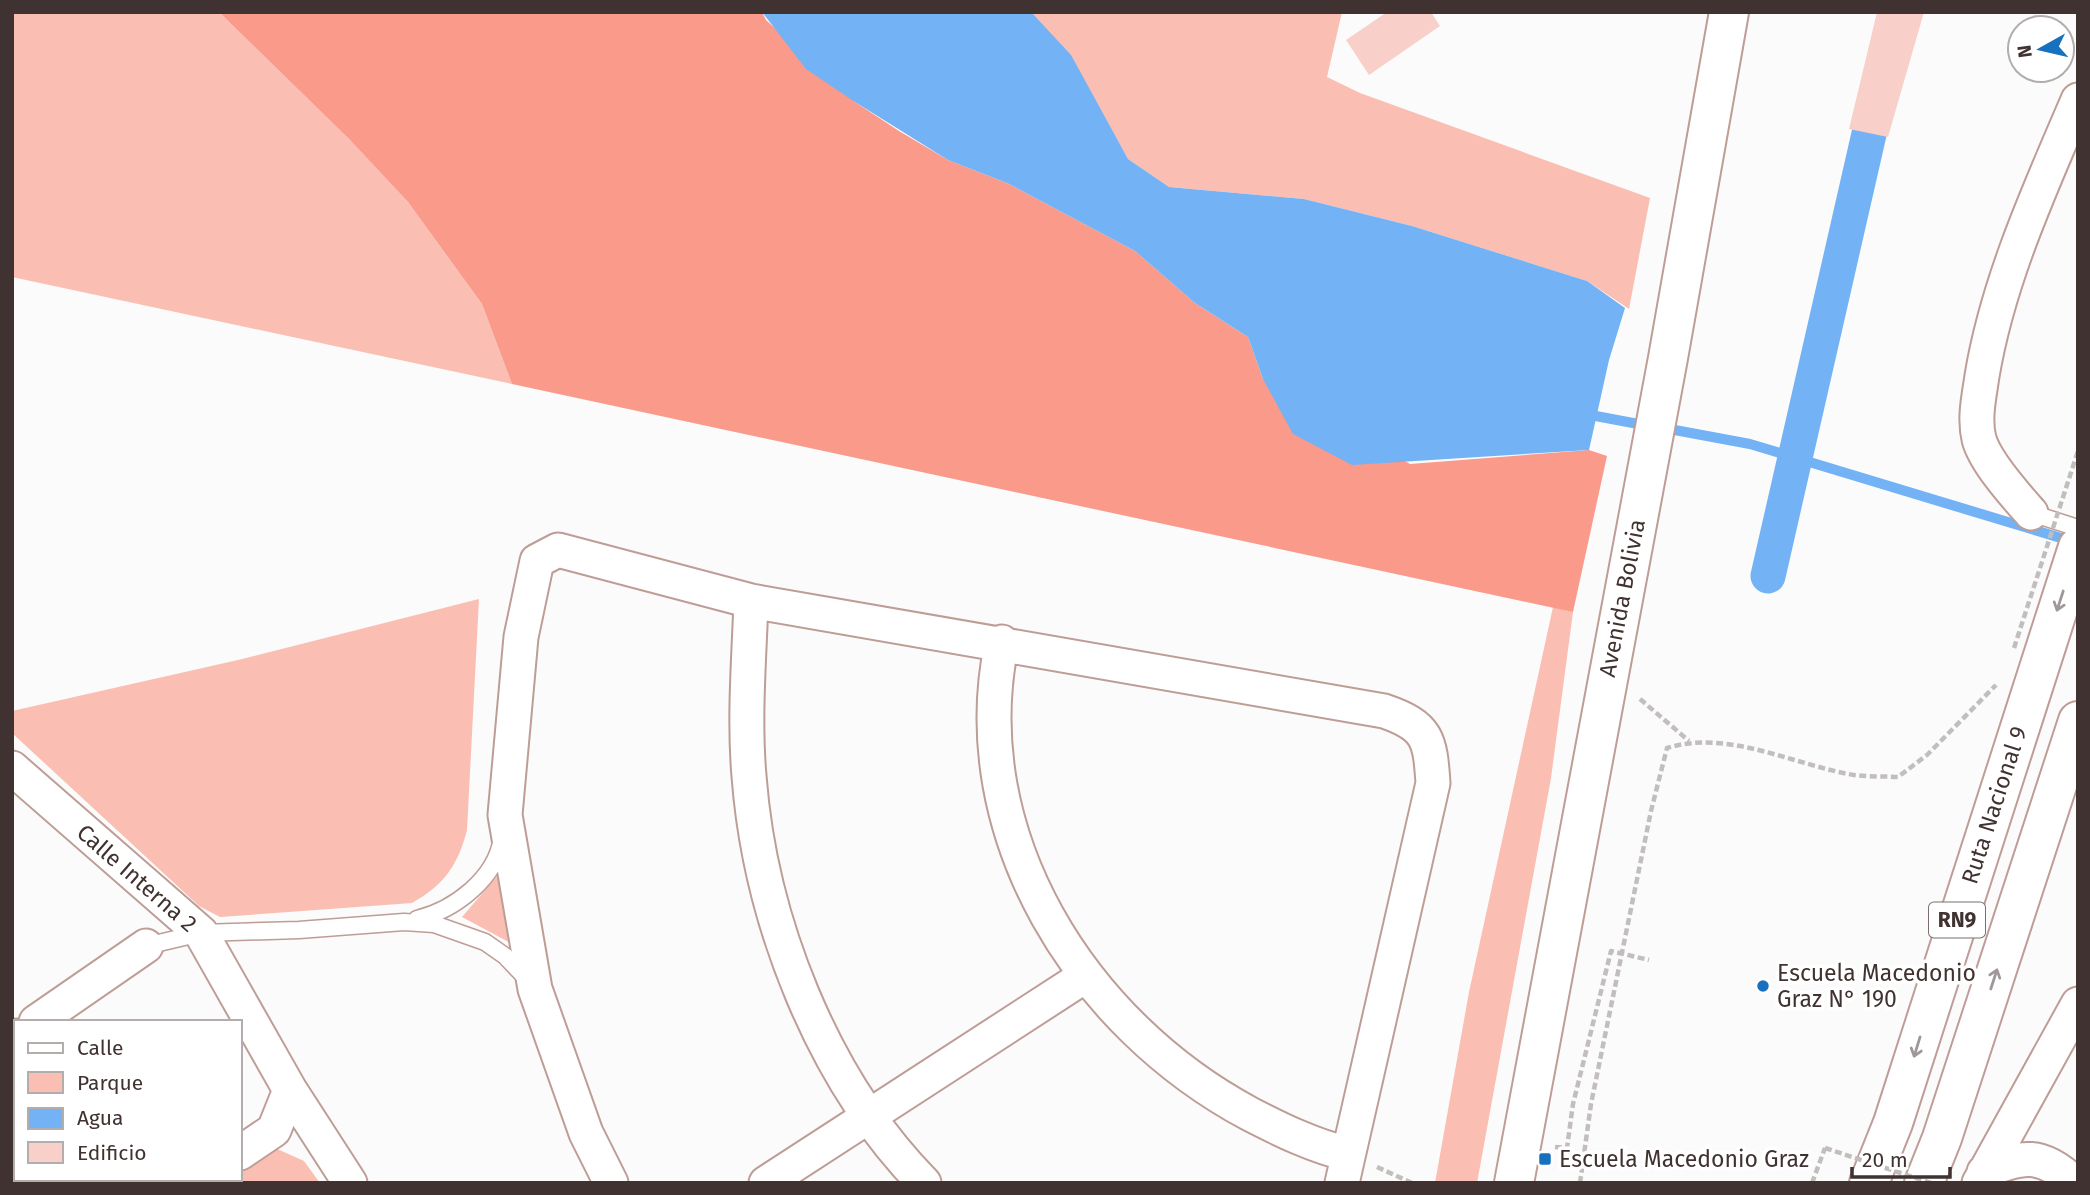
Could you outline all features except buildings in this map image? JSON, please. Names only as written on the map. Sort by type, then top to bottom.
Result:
[{"type":"main road","name":"Avenida Bolivia","points":[[1514,1183],[1609,660],[1668,358],[1729,12]]},
{"type":"main road","name":"Ruta Nacional 9","points":[[1869,1183],[1894,1123],[2023,653],[2078,547]]},
{"type":"main road","name":"RN9","points":[[1924,1183],[1942,1138],[2078,721]]},
{"type":"street","points":[[2031,513],[2011,490],[1980,442],[1977,413],[1991,324],[2035,201],[2078,100]]},
{"type":"street","points":[[611,1183],[586,1133],[535,989],[505,815],[521,637],[537,561],[558,550],[751,601],[1002,642],[1384,711],[1405,718],[1423,730],[1430,749],[1433,783],[1345,1168],[1204,1087],[1147,1043],[1085,976],[1046,913],[1027,875],[1011,829],[1000,783],[993,727],[992,686],[1002,642]]},
{"type":"street","points":[[751,601],[747,754],[754,825],[763,872],[783,944],[807,1003],[846,1078],[871,1116],[925,1183]]},
{"type":"street","name":"Calle Interna 2","points":[[14,773],[201,933],[290,1090],[350,1183]]},
{"type":"street","points":[[39,1020],[146,946]]},
{"type":"street","points":[[766,1183],[836,1134],[871,1116],[1085,976]]},
{"type":"street","points":[[1982,1177],[2078,1004]]},
{"type":"street","points":[[242,1152],[274,1130],[290,1090]]},
{"type":"street","points":[[1982,1177],[2015,1158],[2035,1159],[2064,1172],[2074,1183]]},
{"type":"lane","points":[[2031,513],[2078,528]]},
{"type":"lane","points":[[404,922],[446,909],[471,891],[494,860],[501,844],[505,815]]},
{"type":"lane","points":[[146,946],[201,933],[299,930],[404,922],[454,929],[485,942],[513,963],[535,989]]},
{"type":"path","points":[[2023,653],[2078,451]]},
{"type":"path","points":[[1609,660],[1641,701],[1689,741]]},
{"type":"path","points":[[1580,1183],[1591,1104],[1651,811],[1667,748],[1689,741],[1729,745],[1855,775],[1898,777],[1927,755],[2005,677]]},
{"type":"path","points":[[1812,1183],[1825,1147],[1931,1183]]},
{"type":"green space","points":[[12,12],[219,12],[349,139],[408,202],[482,304],[512,384],[12,277]]},
{"type":"green space","points":[[1031,12],[1342,12],[1327,77],[1360,93],[1650,198],[1629,309],[1587,281],[1412,226],[1304,199],[1169,187],[1128,159],[1101,111]]},
{"type":"green space","points":[[479,599],[467,830],[459,854],[448,873],[433,889],[412,903],[220,917],[199,906],[12,733],[12,711],[238,660]]},
{"type":"green space","points":[[1553,607],[1573,612],[1551,778],[1477,1183],[1435,1183],[1469,992]]},
{"type":"green space","points":[[499,874],[514,945],[462,917]]},
{"type":"green space","points":[[275,1148],[304,1161],[320,1183],[223,1183],[242,1181],[242,1170]]},
{"type":"shaded area","points":[[219,12],[762,12],[766,20],[855,102],[948,160],[1007,183],[1135,251],[1195,303],[1248,337],[1263,379],[1410,464],[1589,450],[1607,456],[1573,612],[512,384],[482,304],[408,202],[349,139]]},
{"type":"water","points":[[762,12],[1031,12],[1071,55],[1128,159],[1169,187],[1304,199],[1412,226],[1587,281],[1625,308],[1609,360],[1589,450],[1352,465],[1293,434],[1263,379],[1248,337],[1195,303],[1135,251],[1007,183],[948,160],[855,102],[806,69]]},
{"type":"waterway","points":[[1768,576],[1869,134]]},
{"type":"waterway","points":[[1585,414],[1649,426]]},
{"type":"waterway","points":[[1664,428],[1750,444],[2074,542]]},
{"type":"place","name":"Escuela Macedonio Graz N° 190","points":[[1763,986]]},
{"type":"place","name":"Escuela Macedonio Graz","points":[[1545,1159]]}]
